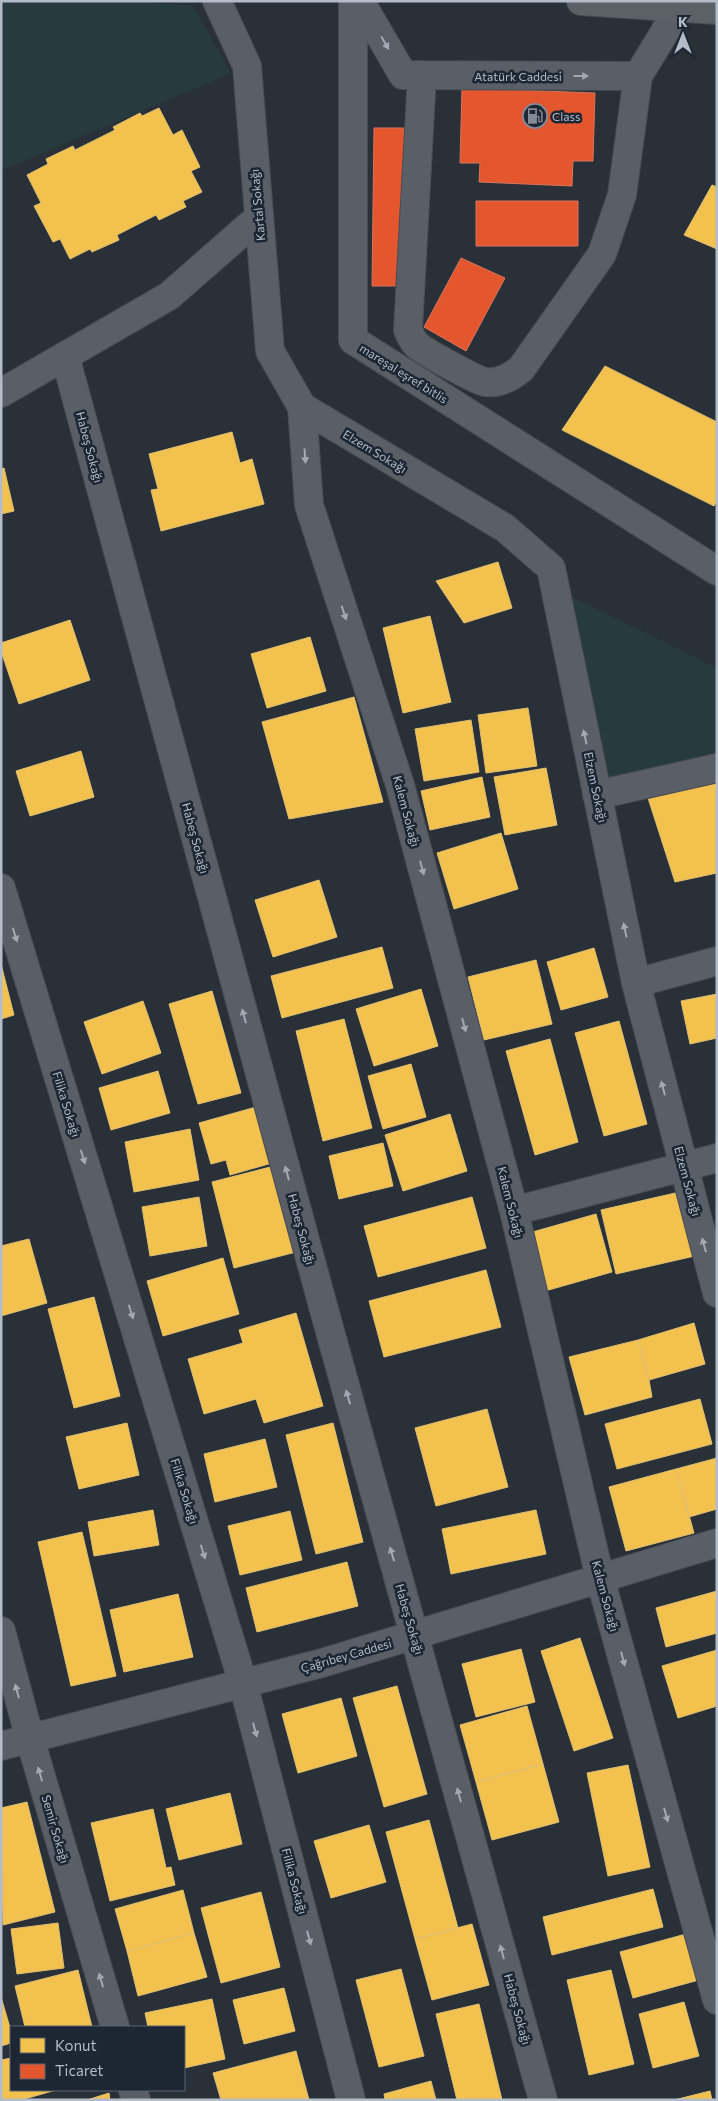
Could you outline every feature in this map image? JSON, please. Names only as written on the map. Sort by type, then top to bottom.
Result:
[{"type":"main road","points":[[581,1],[717,10]]},
{"type":"street","name":"Kartal Sokağı","points":[[217,1],[247,66],[270,351],[302,407]]},
{"type":"street","name":"mareşal eşref bitlis","points":[[353,1],[353,340],[717,570]]},
{"type":"street","name":"Atatürk Caddesi","points":[[360,1],[403,75],[638,76]]},
{"type":"street","points":[[422,75],[408,330],[411,338],[423,350],[484,382],[499,381],[512,376],[521,369],[602,254],[622,194],[638,76],[680,7]]},
{"type":"street","points":[[1,393],[169,296],[258,218]]},
{"type":"street","name":"Habeş Sokağı","points":[[65,356],[317,1287],[543,2100]]},
{"type":"street","name":"Elzem Sokağı","points":[[302,407],[505,528],[551,568],[636,983],[717,1293]]},
{"type":"street","name":"Kalem Sokağı","points":[[302,407],[309,505],[400,785],[514,1211],[600,1578],[717,2000]]},
{"type":"street","points":[[597,795],[717,768]]},
{"type":"street","name":"Filika Sokağı","points":[[1,888],[243,1683],[351,2100]]},
{"type":"street","points":[[636,983],[717,961]]},
{"type":"street","points":[[514,1211],[717,1158]]},
{"type":"street","name":"Çağrıbey Caddesi","points":[[1,1746],[322,1663],[717,1543]]},
{"type":"street","name":"Semir Sokağı","points":[[1,1631],[30,1738],[115,2026]]},
{"type":"green space","points":[[1,1],[103,1],[193,5],[231,73],[1,171]]},
{"type":"green space","points":[[568,595],[717,668],[717,759],[611,785]]},
{"type":"building: Konut","points":[[159,108],[173,135],[182,130],[200,167],[191,171],[202,192],[183,201],[186,207],[159,220],[156,215],[117,235],[119,240],[92,252],[90,249],[70,259],[60,239],[53,242],[34,206],[41,203],[27,175],[48,164],[46,159],[73,146],[75,150],[115,130],[113,127],[140,113],[142,116]]},
{"type":"building: Konut","points":[[712,185],[717,187],[717,249],[684,235]]},
{"type":"building: Konut","points":[[605,366],[717,422],[717,501],[714,506],[562,430]]},
{"type":"building: Konut","points":[[232,432],[240,463],[252,459],[264,504],[161,531],[151,490],[158,489],[149,454]]},
{"type":"building: Konut","points":[[4,468],[14,511],[1,514],[1,469]]},
{"type":"building: Konut","points":[[498,562],[512,608],[464,623],[436,581]]},
{"type":"building: Konut","points":[[430,616],[451,702],[403,713],[383,628]]},
{"type":"building: Konut","points":[[70,620],[90,680],[19,704],[1,651],[1,643]]},
{"type":"building: Konut","points":[[310,637],[326,691],[267,708],[251,654]]},
{"type":"building: Konut","points":[[354,697],[383,802],[289,819],[262,722]]},
{"type":"building: Konut","points":[[528,708],[537,766],[486,773],[478,715]]},
{"type":"building: Konut","points":[[471,720],[479,772],[424,781],[415,729]]},
{"type":"building: Konut","points":[[81,751],[94,797],[30,816],[16,771]]},
{"type":"building: Konut","points":[[546,768],[557,825],[505,835],[494,777]]},
{"type":"building: Konut","points":[[482,777],[490,817],[430,830],[421,791]]},
{"type":"building: Konut","points":[[717,782],[717,873],[675,882],[648,798]]},
{"type":"building: Konut","points":[[501,833],[518,889],[454,909],[437,853]]},
{"type":"building: Konut","points":[[319,880],[337,937],[273,957],[255,900]]},
{"type":"building: Konut","points":[[382,947],[393,988],[282,1018],[271,976]]},
{"type":"building: Konut","points":[[594,948],[608,997],[561,1010],[547,962]]},
{"type":"building: Konut","points":[[536,960],[552,1024],[484,1040],[468,977]]},
{"type":"building: Konut","points":[[1,964],[14,1015],[1,1019]]},
{"type":"building: Konut","points":[[421,989],[438,1046],[374,1066],[356,1009]]},
{"type":"building: Konut","points":[[212,991],[241,1093],[198,1104],[169,1004]]},
{"type":"building: Konut","points":[[717,994],[717,1038],[690,1044],[681,1001]]},
{"type":"building: Konut","points":[[143,1001],[161,1053],[102,1074],[84,1022]]},
{"type":"building: Konut","points":[[344,1019],[372,1128],[323,1141],[296,1031]]},
{"type":"building: Konut","points":[[619,1021],[647,1124],[604,1136],[575,1033]]},
{"type":"building: Konut","points":[[550,1039],[578,1142],[535,1155],[506,1051]]},
{"type":"building: Konut","points":[[411,1064],[426,1117],[383,1129],[368,1076]]},
{"type":"building: Konut","points":[[158,1071],[170,1113],[111,1130],[99,1088]]},
{"type":"building: Konut","points":[[256,1107],[272,1163],[230,1175],[226,1160],[211,1164],[199,1123]]},
{"type":"building: Konut","points":[[450,1114],[467,1171],[403,1191],[385,1135]]},
{"type":"building: Konut","points":[[190,1129],[199,1180],[134,1192],[125,1142]]},
{"type":"building: Konut","points":[[383,1143],[393,1186],[339,1199],[329,1156]]},
{"type":"building: Konut","points":[[278,1165],[300,1251],[234,1268],[212,1182]]},
{"type":"building: Konut","points":[[684,1191],[699,1255],[616,1274],[601,1210]]},
{"type":"building: Konut","points":[[199,1197],[207,1246],[150,1256],[142,1207]]},
{"type":"building: Konut","points":[[472,1197],[486,1248],[378,1277],[364,1226]]},
{"type":"building: Konut","points":[[596,1214],[612,1272],[545,1291],[529,1233]]},
{"type":"building: Konut","points":[[29,1239],[47,1303],[1,1316],[1,1246]]},
{"type":"building: Konut","points":[[223,1258],[239,1314],[163,1336],[147,1281]]},
{"type":"building: Konut","points":[[486,1270],[501,1327],[384,1357],[369,1301]]},
{"type":"building: Konut","points":[[94,1297],[120,1396],[74,1408],[48,1309]]},
{"type":"building: Konut","points":[[296,1313],[323,1406],[264,1423],[256,1399],[204,1414],[188,1359],[243,1343],[239,1330]]},
{"type":"building: Konut","points":[[694,1323],[705,1364],[649,1380],[638,1340]]},
{"type":"building: Konut","points":[[638,1340],[652,1397],[585,1415],[569,1357]]},
{"type":"building: Konut","points":[[700,1399],[712,1444],[617,1469],[605,1424]]},
{"type":"building: Konut","points":[[487,1409],[508,1487],[436,1506],[415,1428]]},
{"type":"building: Konut","points":[[127,1423],[139,1475],[79,1489],[66,1437]]},
{"type":"building: Konut","points":[[333,1423],[363,1542],[316,1554],[286,1435]]},
{"type":"building: Konut","points":[[265,1439],[277,1487],[215,1502],[204,1454]]},
{"type":"building: Konut","points":[[717,1458],[717,1509],[689,1517],[676,1469]]},
{"type":"building: Konut","points":[[676,1469],[694,1533],[626,1551],[609,1487]]},
{"type":"building: Konut","points":[[153,1510],[159,1545],[94,1556],[88,1522]]},
{"type":"building: Konut","points":[[536,1510],[546,1554],[451,1574],[442,1529]]},
{"type":"building: Konut","points":[[290,1511],[302,1560],[240,1575],[228,1526]]},
{"type":"building: Konut","points":[[82,1532],[116,1676],[71,1686],[38,1542]]},
{"type":"building: Konut","points":[[347,1562],[358,1606],[257,1632],[246,1588]]},
{"type":"building: Konut","points":[[717,1591],[717,1633],[666,1647],[656,1608]]},
{"type":"building: Konut","points":[[178,1594],[193,1657],[124,1672],[110,1610]]},
{"type":"building: Konut","points":[[580,1638],[613,1738],[574,1751],[541,1651]]},
{"type":"building: Konut","points":[[521,1649],[535,1702],[476,1717],[462,1664]]},
{"type":"building: Konut","points":[[717,1650],[717,1706],[678,1718],[662,1666]]},
{"type":"building: Konut","points":[[397,1686],[427,1794],[384,1807],[353,1698]]},
{"type":"building: Konut","points":[[341,1698],[357,1756],[298,1773],[282,1714]]},
{"type":"building: Konut","points":[[527,1706],[543,1764],[476,1782],[460,1725]]},
{"type":"building: Konut","points":[[543,1764],[559,1822],[492,1840],[476,1782]]},
{"type":"building: Konut","points":[[628,1765],[650,1867],[608,1876],[587,1773]]},
{"type":"building: Konut","points":[[230,1793],[242,1844],[179,1860],[166,1809]]},
{"type":"building: Konut","points":[[27,1802],[55,1912],[3,1925],[1,1808]]},
{"type":"building: Konut","points":[[153,1809],[166,1868],[171,1867],[175,1885],[110,1901],[91,1823]]},
{"type":"building: Konut","points":[[429,1820],[458,1928],[415,1939],[386,1832]]},
{"type":"building: Konut","points":[[369,1825],[386,1882],[331,1898],[314,1841]]},
{"type":"building: Konut","points":[[653,1889],[663,1927],[552,1955],[543,1917]]},
{"type":"building: Konut","points":[[183,1890],[194,1933],[127,1951],[115,1909]]},
{"type":"building: Konut","points":[[261,1892],[280,1967],[221,1983],[201,1908]]},
{"type":"building: Konut","points":[[58,1923],[64,1968],[17,1974],[11,1929]]},
{"type":"building: Konut","points":[[472,1924],[489,1985],[432,2000],[415,1939]]},
{"type":"building: Konut","points":[[194,1933],[207,1977],[138,1996],[127,1951]]},
{"type":"building: Konut","points":[[686,1934],[699,1980],[633,1998],[620,1952]]},
{"type":"building: Konut","points":[[401,1969],[424,2056],[379,2067],[356,1980]]},
{"type":"building: Konut","points":[[78,1970],[92,2026],[25,2026],[15,1986]]},
{"type":"building: Konut","points":[[611,1970],[634,2064],[589,2075],[567,1980]]},
{"type":"building: Konut","points":[[284,1988],[295,2031],[244,2044],[233,2000]]},
{"type":"building: Konut","points":[[1,1997],[10,2028],[10,2043],[1,2046]]},
{"type":"building: Konut","points":[[212,1999],[225,2059],[185,2068],[185,2026],[148,2026],[145,2013]]},
{"type":"building: Konut","points":[[684,2002],[699,2056],[653,2068],[639,2014]]},
{"type":"building: Konut","points":[[479,2004],[502,2100],[457,2100],[436,2014]]},
{"type":"building: Konut","points":[[296,2051],[309,2100],[221,2100],[213,2073]]},
{"type":"building: Konut","points":[[10,2058],[10,2091],[52,2091],[21,2100],[1,2100],[1,2060]]},
{"type":"building: Konut","points":[[431,2081],[436,2100],[385,2100],[384,2094]]},
{"type":"building: Konut","points":[[710,2091],[712,2100],[674,2100]]},
{"type":"building: Konut","points":[[109,2093],[110,2100],[87,2100]]},
{"type":"building: Ticaret","points":[[462,88],[595,93],[593,161],[573,161],[572,186],[479,182],[480,163],[460,163]]},
{"type":"building: Ticaret","points":[[374,128],[404,128],[402,286],[372,286]]},
{"type":"building: Ticaret","points":[[476,201],[578,201],[578,246],[476,246]]},
{"type":"building: Ticaret","points":[[461,258],[505,278],[466,351],[424,327]]},
{"type":"place","name":"Class","points":[[535,116]]}]
